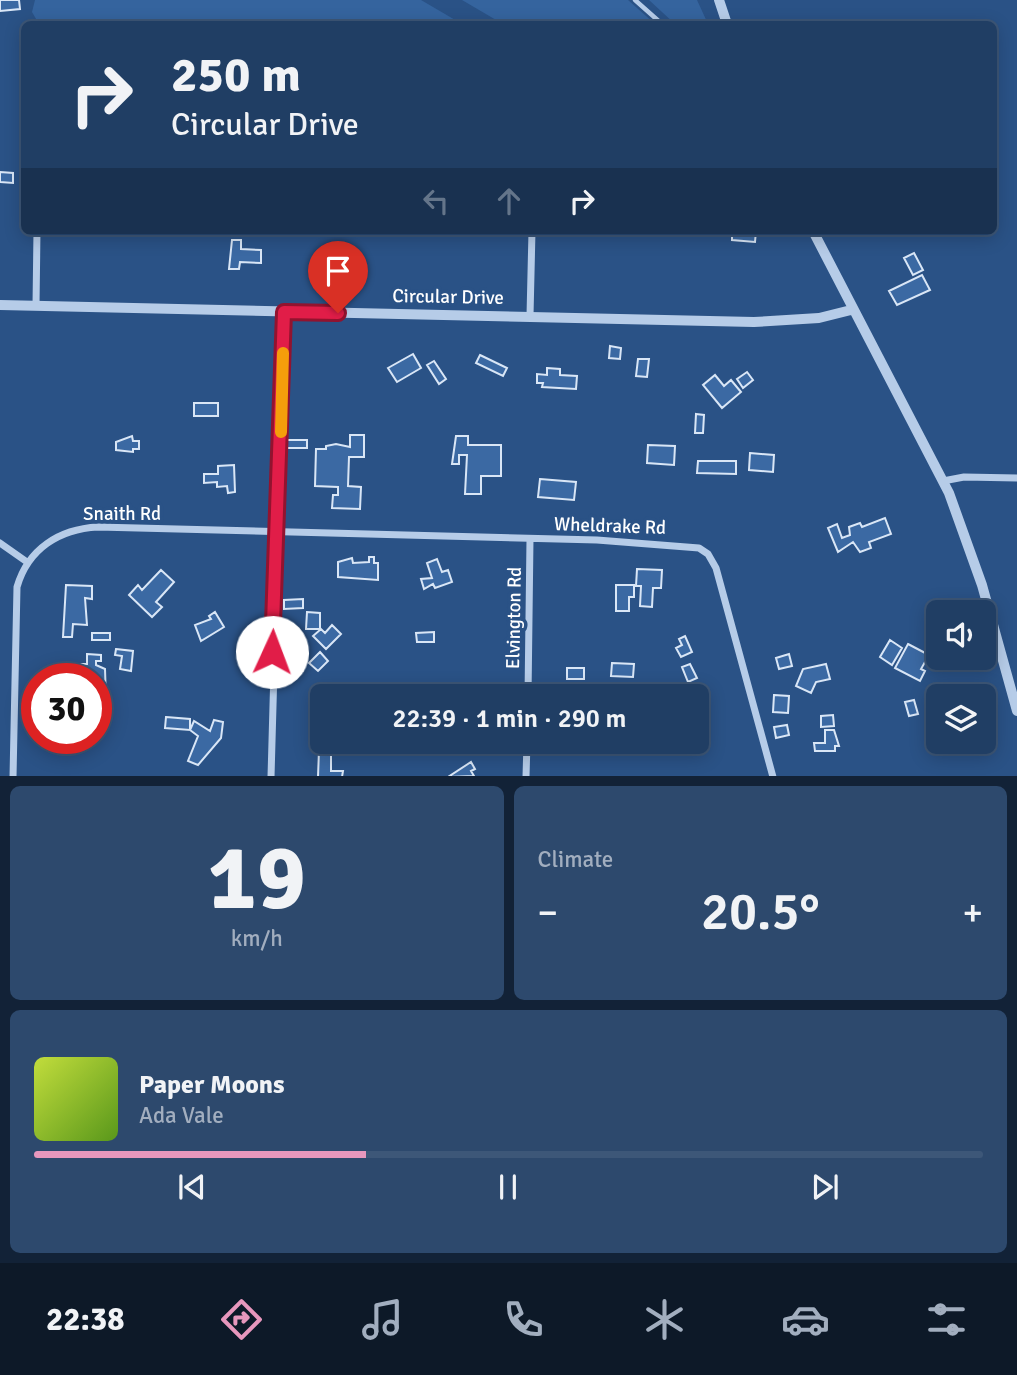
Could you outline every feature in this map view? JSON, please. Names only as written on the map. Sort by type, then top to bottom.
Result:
[{"type":"street","points":[[719,0],[726,21]]},
{"type":"street","points":[[36,306],[37,235]]},
{"type":"street","points":[[530,316],[532,235]]},
{"type":"street","points":[[815,235],[851,310],[905,404],[965,532],[1017,711]]},
{"type":"street","name":"Circular Drive","points":[[0,305],[783,321],[819,318],[851,310]]},
{"type":"street","points":[[271,776],[284,312]]},
{"type":"street","points":[[943,481],[964,477],[1017,478]]},
{"type":"street","name":"Snaith Rd","points":[[27,562],[55,538],[79,528],[277,533]]},
{"type":"street","name":"Wheldrake Rd","points":[[277,533],[677,544],[705,551],[716,568],[773,776]]},
{"type":"street","name":"Elvington Rd","points":[[528,684],[530,539]]},
{"type":"street","points":[[0,544],[27,562],[17,587],[13,776]]},
{"type":"street","points":[[526,776],[527,754]]},
{"type":"lane","points":[[635,0],[659,21]]},
{"type":"shaded area","points":[[35,0],[421,0],[457,21],[37,21],[32,12]]},
{"type":"shaded area","points":[[462,0],[628,0],[652,21],[498,21]]},
{"type":"shaded area","points":[[649,0],[697,0],[707,21],[672,21]]},
{"type":"building","points":[[0,0],[19,0],[20,9],[0,11]]},
{"type":"building","points":[[0,172],[13,173],[13,183],[0,182]]},
{"type":"building","points":[[732,235],[756,235],[755,242],[732,240]]},
{"type":"building","points":[[232,240],[241,240],[241,249],[261,250],[261,263],[240,262],[239,269],[229,269]]},
{"type":"building","points":[[914,253],[923,270],[913,275],[904,258]]},
{"type":"building","points":[[334,265],[338,276],[324,281],[320,270]]},
{"type":"building","points":[[922,275],[930,290],[897,305],[889,291]]},
{"type":"building","points":[[610,346],[621,348],[620,359],[609,358]]},
{"type":"building","points":[[413,354],[421,368],[397,382],[388,368]]},
{"type":"building","points":[[480,355],[507,368],[503,376],[476,363]]},
{"type":"building","points":[[638,359],[649,359],[647,377],[636,376]]},
{"type":"building","points":[[434,361],[446,379],[439,384],[427,365]]},
{"type":"building","points":[[547,368],[560,369],[560,375],[577,376],[576,389],[542,387],[543,383],[537,383],[537,374],[547,375]]},
{"type":"building","points":[[747,372],[753,380],[743,388],[737,379]]},
{"type":"building","points":[[715,375],[724,386],[731,380],[741,392],[722,408],[703,385]]},
{"type":"building","points":[[194,403],[218,403],[218,416],[194,416]]},
{"type":"building","points":[[696,414],[704,415],[703,433],[695,433]]},
{"type":"building","points":[[350,435],[364,435],[364,457],[349,457],[348,486],[361,487],[360,509],[332,508],[333,495],[338,495],[338,487],[315,486],[316,449],[326,449],[326,446],[336,444],[350,447]]},
{"type":"building","points":[[132,436],[133,441],[139,441],[139,449],[133,449],[133,452],[116,450],[116,442]]},
{"type":"building","points":[[456,436],[468,436],[468,445],[501,445],[501,476],[481,476],[481,494],[465,494],[467,455],[459,455],[459,464],[452,464]]},
{"type":"building","points":[[287,440],[307,440],[307,448],[287,448]]},
{"type":"building","points":[[648,445],[675,446],[674,465],[647,463]]},
{"type":"building","points":[[750,453],[774,455],[773,472],[749,470]]},
{"type":"building","points":[[698,461],[736,461],[736,474],[697,473]]},
{"type":"building","points":[[234,465],[235,492],[228,493],[227,486],[217,487],[217,482],[204,483],[204,474],[218,474],[218,466]]},
{"type":"building","points":[[540,479],[576,482],[574,500],[538,497]]},
{"type":"building","points":[[885,518],[891,534],[869,542],[871,548],[860,552],[853,542],[838,552],[828,528],[837,524],[842,538],[850,535],[849,527],[860,523],[862,527]]},
{"type":"building","points":[[369,557],[374,557],[374,563],[378,563],[378,580],[338,577],[338,562],[352,558],[353,563],[369,562]]},
{"type":"building","points":[[437,559],[442,572],[448,570],[452,582],[435,588],[433,584],[424,589],[421,579],[432,578],[427,563]]},
{"type":"building","points":[[637,569],[662,570],[661,588],[653,588],[652,607],[640,606],[641,586],[636,586]]},
{"type":"building","points":[[161,570],[174,582],[156,602],[162,607],[152,617],[129,595],[138,585],[142,590]]},
{"type":"building","points":[[66,585],[92,586],[92,599],[85,598],[87,625],[73,624],[72,637],[63,637]]},
{"type":"building","points":[[616,585],[634,585],[634,597],[629,597],[629,611],[616,611]]},
{"type":"building","points":[[303,599],[303,608],[284,609],[284,600]]},
{"type":"building","points":[[215,612],[224,627],[201,641],[195,625],[211,619],[209,616]]},
{"type":"building","points":[[307,612],[320,613],[320,629],[306,629]]},
{"type":"building","points":[[332,625],[341,634],[326,649],[313,636],[321,629],[325,633]]},
{"type":"building","points":[[434,632],[434,642],[417,642],[416,633]]},
{"type":"building","points":[[92,633],[110,633],[110,640],[92,640]]},
{"type":"building","points":[[685,636],[692,652],[681,657],[676,648],[682,645],[679,639]]},
{"type":"building","points":[[890,640],[902,648],[892,665],[880,657]]},
{"type":"building","points":[[908,644],[926,653],[921,669],[925,671],[920,681],[895,668]]},
{"type":"building","points":[[116,649],[133,651],[131,671],[120,669],[122,656],[115,655]]},
{"type":"building","points":[[320,652],[328,661],[318,671],[309,663]]},
{"type":"building","points":[[87,654],[101,655],[101,661],[87,663]]},
{"type":"building","points":[[789,654],[792,666],[779,669],[776,658]]},
{"type":"building","points":[[304,663],[303,671],[293,670],[289,677],[281,676],[282,664]]},
{"type":"building","points":[[612,663],[634,664],[633,677],[611,676]]},
{"type":"building","points":[[690,664],[697,678],[688,682],[682,667]]},
{"type":"building","points":[[826,664],[830,679],[816,682],[811,693],[796,686],[803,669]]},
{"type":"building","points":[[567,668],[584,668],[584,679],[567,679]]},
{"type":"building","points":[[774,695],[789,696],[788,713],[773,712]]},
{"type":"building","points":[[914,700],[918,714],[909,716],[905,702]]},
{"type":"building","points":[[833,715],[834,726],[821,727],[821,716]]},
{"type":"building","points":[[166,717],[190,719],[190,730],[165,728]]},
{"type":"building","points":[[214,720],[223,722],[221,738],[198,765],[188,761],[198,736],[190,730],[194,721],[210,731]]},
{"type":"building","points":[[787,725],[789,735],[776,738],[774,727]]},
{"type":"building","points":[[825,730],[834,730],[839,746],[835,746],[835,751],[815,751],[814,743],[825,743]]},
{"type":"building","points":[[319,754],[331,754],[331,771],[343,771],[342,776],[318,776]]},
{"type":"building","points":[[471,762],[475,769],[471,771],[474,776],[450,776]]},
{"type":"slow traffic","points":[[281,432],[283,353]]},
{"type":"route","points":[[272,652],[284,312],[338,313]]}]
